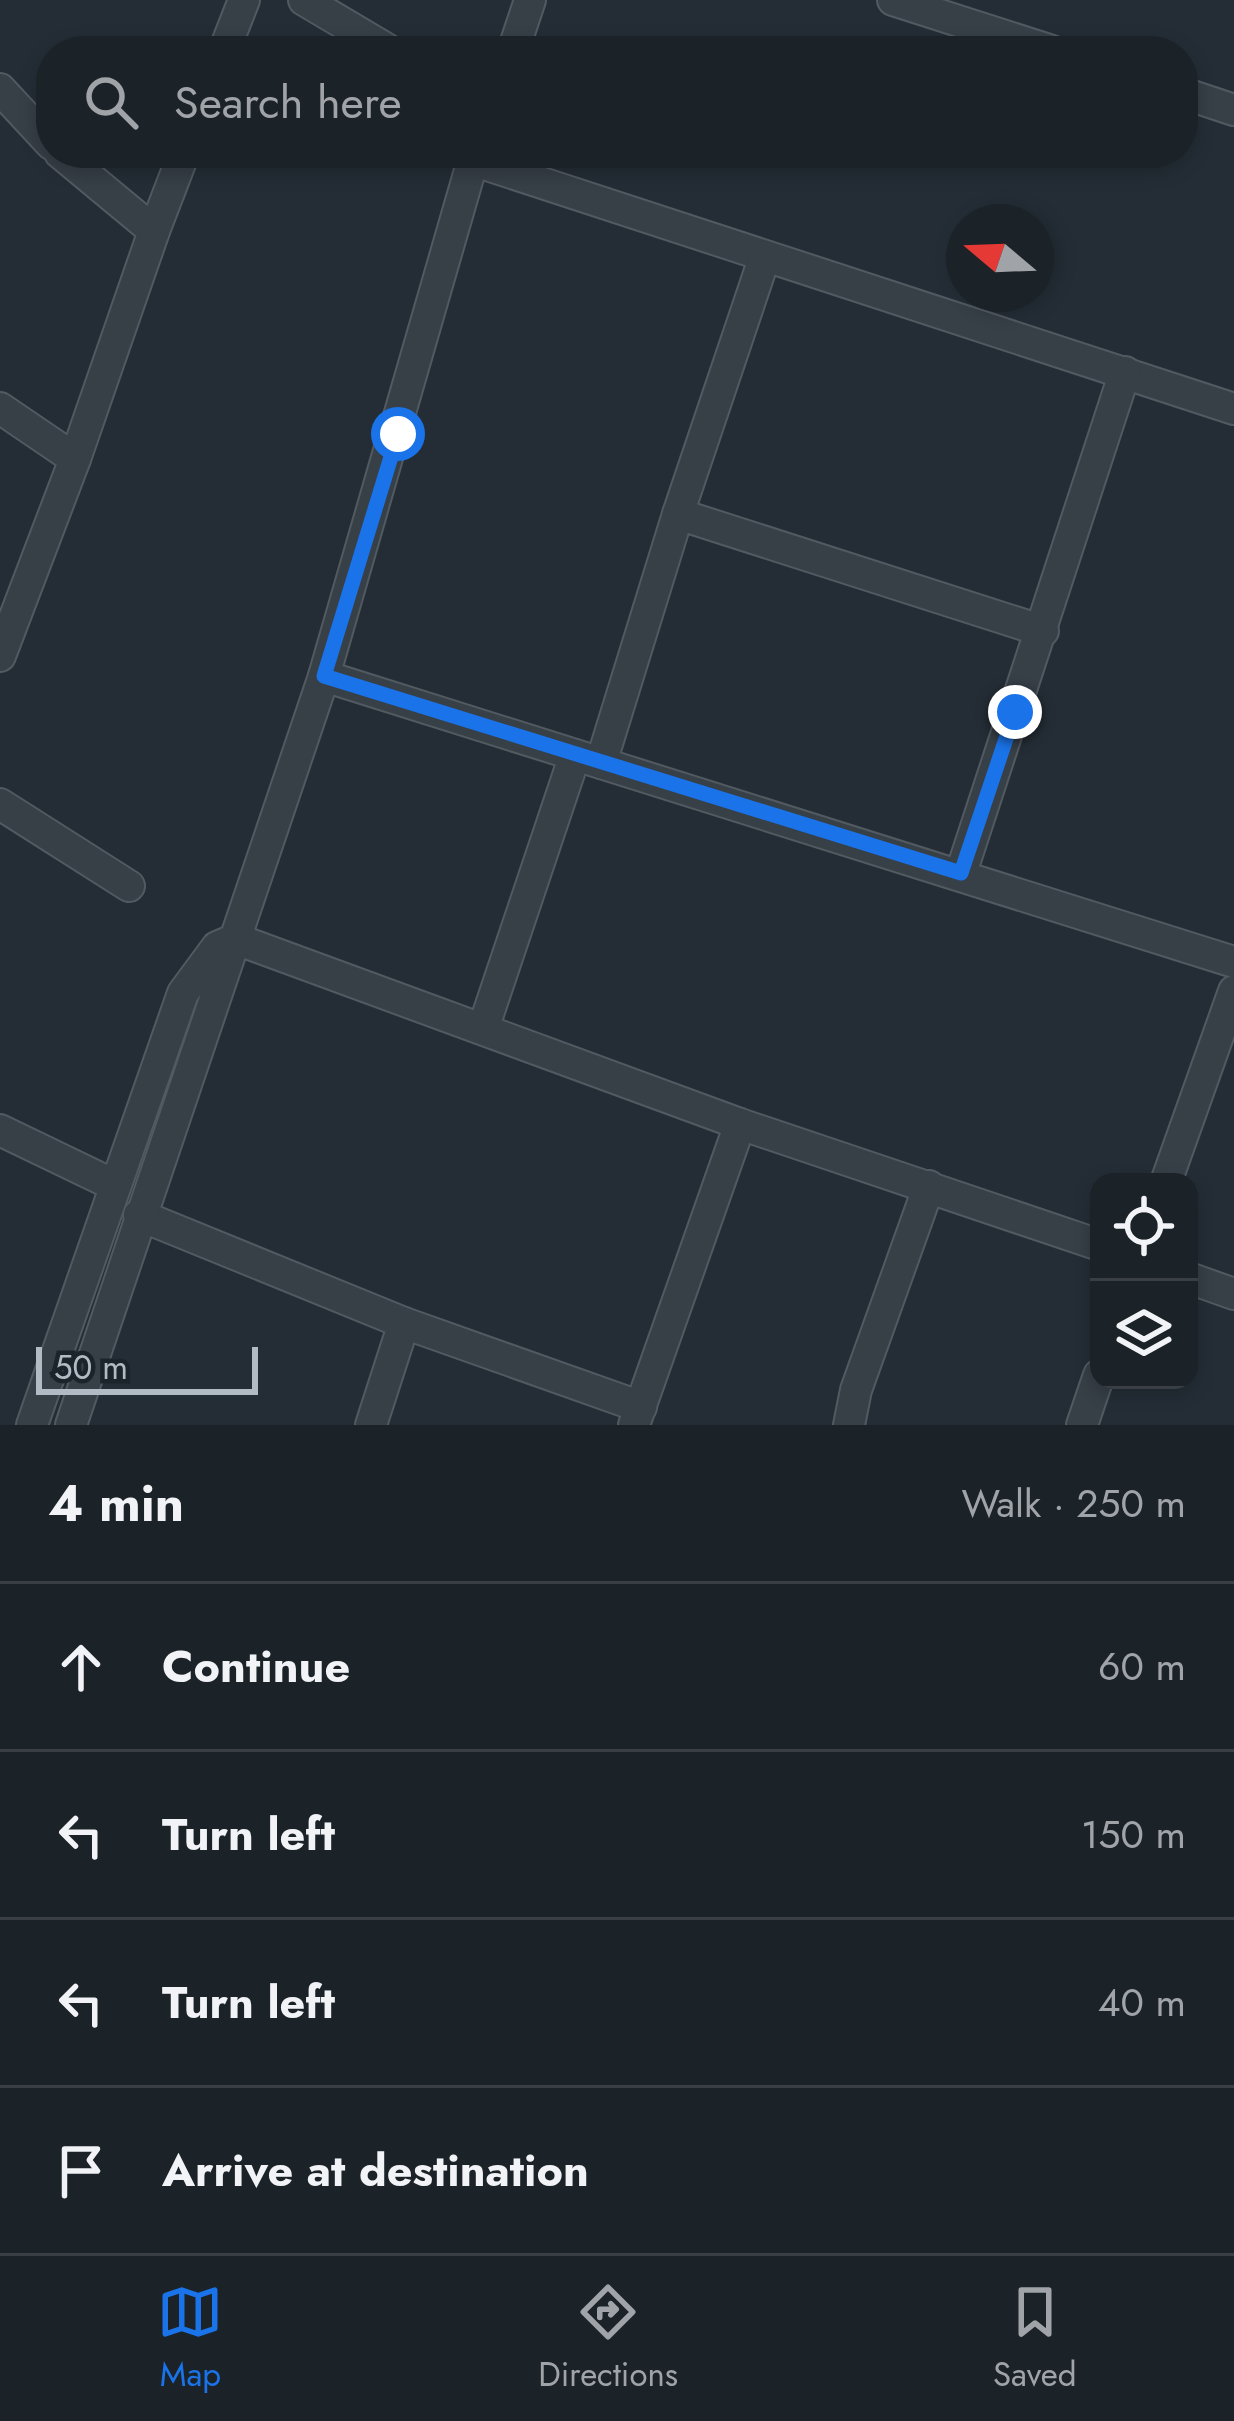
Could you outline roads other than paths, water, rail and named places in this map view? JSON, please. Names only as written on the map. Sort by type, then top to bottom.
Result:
[{"type":"street","points":[[230,36],[244,0]]},
{"type":"street","points":[[304,0],[365,36]]},
{"type":"street","points":[[518,36],[530,0]]},
{"type":"street","points":[[893,0],[1005,36]]},
{"type":"street","points":[[0,89],[36,128]]},
{"type":"street","points":[[1198,98],[1234,110]]},
{"type":"street","points":[[78,168],[154,231]]},
{"type":"street","points":[[0,656],[178,168]]},
{"type":"street","points":[[71,1425],[324,676],[398,434],[470,168]]},
{"type":"street","points":[[505,168],[1234,409]]},
{"type":"street","points":[[483,1030],[588,759],[765,256]]},
{"type":"street","points":[[961,873],[1125,373]]},
{"type":"street","points":[[0,408],[75,459]]},
{"type":"street","points":[[677,514],[1042,631]]},
{"type":"street","points":[[324,676],[1234,962]]},
{"type":"street","points":[[0,805],[129,886]]},
{"type":"street","points":[[32,1425],[184,993],[217,947],[236,939],[740,1124],[1090,1242]]},
{"type":"street","points":[[1169,1173],[1234,992]]},
{"type":"street","points":[[139,1215],[638,1416],[740,1124]]},
{"type":"street","points":[[0,1130],[113,1185]]},
{"type":"street","points":[[848,1425],[856,1390],[929,1186]]},
{"type":"street","points":[[1197,1281],[1234,1294]]},
{"type":"street","points":[[371,1425],[404,1323]]},
{"type":"street","points":[[1082,1425],[1094,1389]]}]
